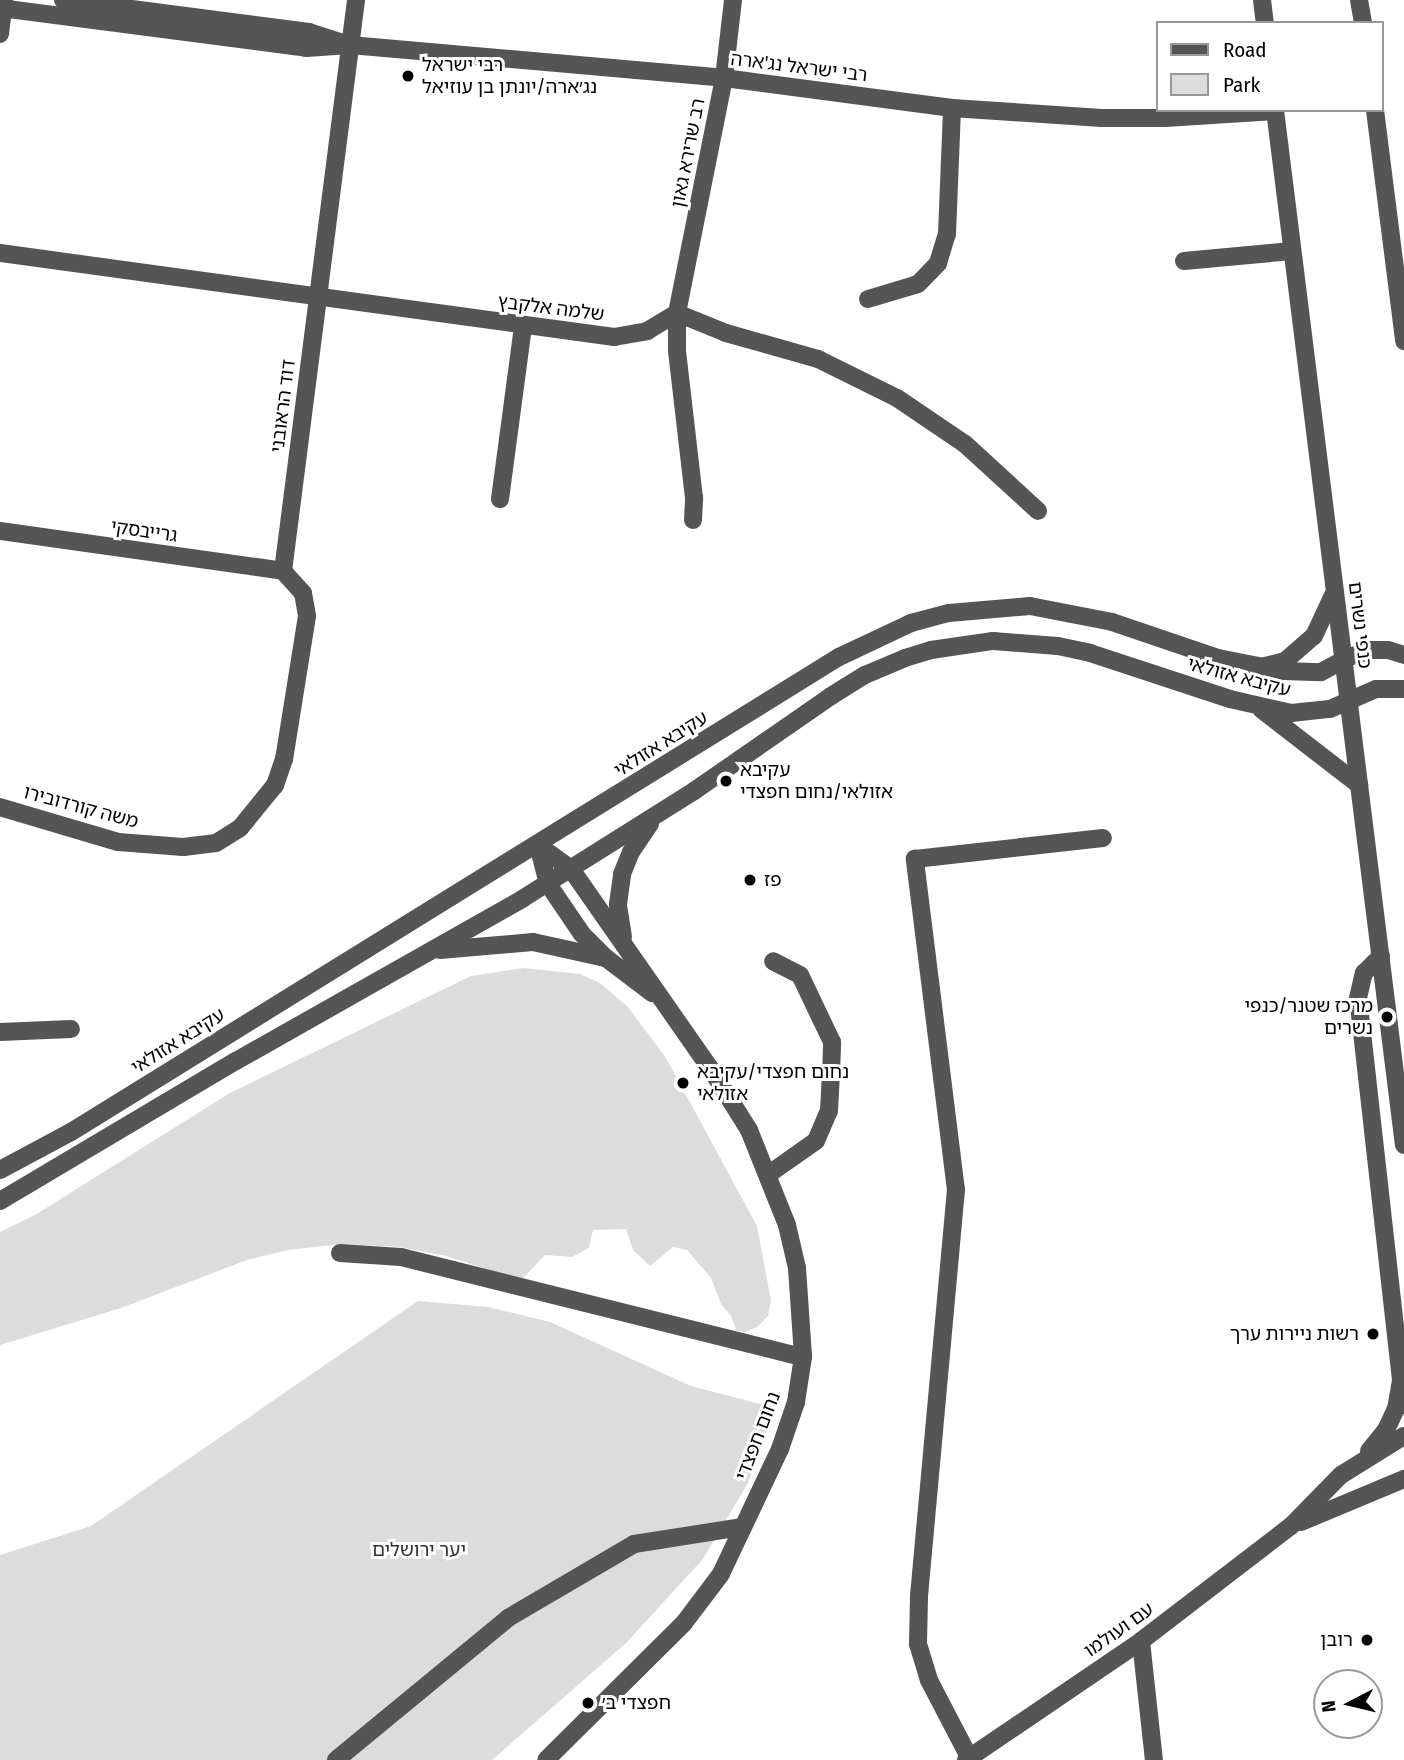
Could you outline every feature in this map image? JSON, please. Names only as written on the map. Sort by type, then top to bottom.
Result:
[{"type":"street","name":"רבי ישראל נג'ארה","points":[[62,0],[309,32],[350,45]]},
{"type":"street","name":"דוד הראובני","points":[[283,571],[356,0]]},
{"type":"street","name":"רב שרירא גאון","points":[[693,520],[695,498],[677,351],[677,313],[724,78],[733,0]]},
{"type":"street","points":[[1262,0],[1265,21]]},
{"type":"street","points":[[1360,0],[1363,21]]},
{"type":"street","name":"רבי ישראל נג'ארה","points":[[2,6],[306,48],[350,45],[724,78],[952,108],[1101,118],[1248,112]]},
{"type":"street","points":[[0,34],[2,6]]},
{"type":"street","points":[[868,299],[918,284],[938,263],[947,234],[952,108]]},
{"type":"street","name":"כנפי נשרים","points":[[1275,112],[1404,1145]]},
{"type":"street","points":[[1375,112],[1396,222],[1404,341]]},
{"type":"street","points":[[1184,261],[1292,251]]},
{"type":"street","name":"שלמה אלקבץ","points":[[0,253],[523,327],[622,336],[647,331],[677,313]]},
{"type":"street","points":[[677,313],[726,333],[818,359],[897,398],[964,444],[1038,511]]},
{"type":"street","points":[[500,499],[523,327]]},
{"type":"street","name":"גרייבסקי","points":[[0,531],[283,571]]},
{"type":"street","name":"משה קורדובירו","points":[[0,807],[118,842],[183,847],[216,843],[240,828],[275,785],[284,759],[307,615],[303,593],[283,571]]},
{"type":"street","points":[[1257,667],[1285,661],[1306,645],[1322,623],[1334,591]]},
{"type":"street","name":"עקיבא אזולאי","points":[[0,1170],[71,1132],[839,657],[911,623],[949,613],[1030,606],[1070,611],[1257,667],[1314,673],[1330,669],[1370,650],[1388,650],[1404,655]]},
{"type":"street","name":"עקיבא אזולאי","points":[[0,1201],[236,1061],[548,884],[658,814],[865,675],[905,658],[952,646],[993,641],[1058,646],[1090,653],[1258,707],[1308,713],[1376,689],[1404,689]]},
{"type":"street","points":[[1258,707],[1359,785]]},
{"type":"street","points":[[628,950],[618,916],[620,882],[631,852],[658,814]]},
{"type":"street","points":[[967,1759],[929,1680],[918,1644],[919,1596],[956,1190],[915,859],[1103,838]]},
{"type":"street","name":"נחום חפצדי","points":[[538,845],[571,869],[712,1071],[749,1130],[769,1174],[787,1225],[797,1268],[803,1357],[796,1402],[780,1448],[721,1574],[684,1623],[546,1760]]},
{"type":"street","name":"נחום חפצדי","points":[[538,845],[548,884],[582,934],[606,958],[663,1002]]},
{"type":"street","points":[[430,951],[533,942],[606,958]]},
{"type":"street","points":[[1358,1462],[1386,1430],[1396,1409],[1401,1380],[1358,998],[1364,973],[1381,956]]},
{"type":"street","points":[[769,1174],[816,1141],[829,1111],[832,1042],[800,975],[772,961]]},
{"type":"street","points":[[0,1032],[71,1029]]},
{"type":"street","points":[[340,1253],[401,1256],[803,1357]]},
{"type":"street","name":"עם ועולמו","points":[[967,1759],[1141,1641],[1291,1526],[1321,1494],[1358,1462],[1404,1436]]},
{"type":"street","name":"עם ועולמו","points":[[1291,1526],[1404,1479]]},
{"type":"street","points":[[335,1760],[508,1618],[634,1544],[743,1527]]},
{"type":"street","points":[[1141,1641],[1154,1760]]},
{"type":"green space","points":[[523,968],[580,974],[600,983],[628,1007],[666,1058],[757,1226],[771,1301],[768,1316],[757,1327],[746,1332],[737,1331],[731,1316],[721,1304],[711,1278],[687,1250],[673,1247],[650,1266],[633,1250],[626,1229],[593,1230],[589,1248],[572,1257],[545,1255],[521,1280],[446,1256],[399,1247],[342,1244],[288,1250],[247,1260],[121,1308],[0,1345],[0,1232],[35,1215],[230,1093],[471,976]]},
{"type":"green space","name":"יער ירושלים","points":[[418,1301],[488,1307],[550,1322],[691,1386],[764,1405],[769,1415],[767,1431],[748,1483],[703,1559],[626,1643],[492,1760],[0,1760],[0,1555],[91,1526]]},
{"type":"place","name":"רבי ישראל נג׳ארה/יונתן בן עוזיאל","points":[[408,76]]},
{"type":"place","name":"עקיבא אזולאי/נחום חפצדי","points":[[726,781]]},
{"type":"place","name":"פז","points":[[750,880]]},
{"type":"place","name":"מרכז שטנר/כנפי נשרים","points":[[1387,1017]]},
{"type":"place","name":"נחום חפצדי/עקיבא אזולאי","points":[[683,1083]]},
{"type":"place","name":"רשות ניירות ערך","points":[[1373,1334]]},
{"type":"place","name":"רובן","points":[[1367,1640]]},
{"type":"place","name":"חפצדי ב׳","points":[[588,1703]]}]
